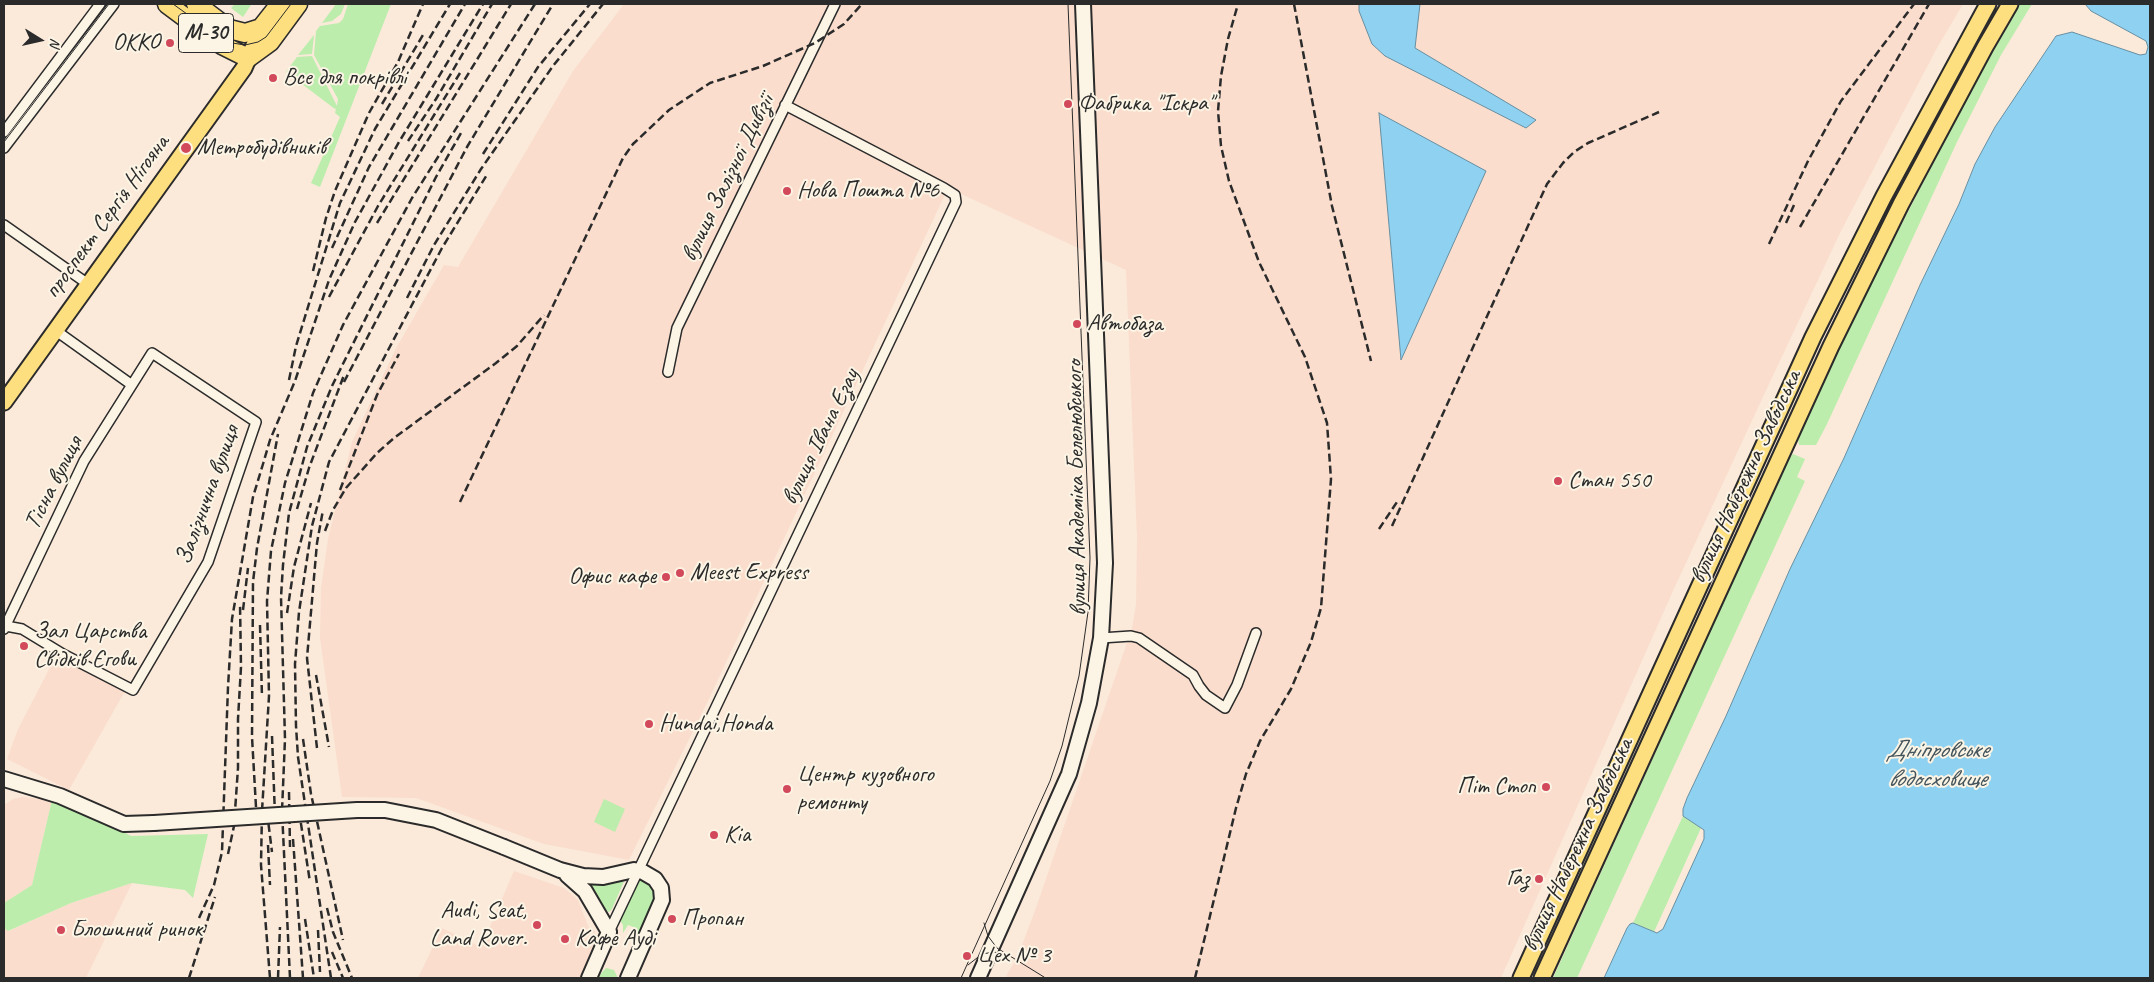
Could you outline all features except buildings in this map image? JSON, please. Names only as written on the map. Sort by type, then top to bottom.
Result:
[{"type":"highway","name":"М-30","points":[[167,4],[222,45],[248,58]]},
{"type":"highway","name":"М-30","points":[[196,4],[229,29],[245,33],[261,28],[267,22]]},
{"type":"highway","name":"проспект Сергія Нігояна","points":[[267,22],[280,4]]},
{"type":"highway","name":"проспект Сергія Нігояна","points":[[248,58],[270,42],[298,4]]},
{"type":"main road","name":"вулиця Набережна Заводська","points":[[1521,978],[1813,337],[1884,196],[1988,4]]},
{"type":"main road","name":"вулиця Набережна Заводська","points":[[1542,978],[1831,346],[1901,204],[2010,4]]},
{"type":"main road","name":"проспект Сергія Нігояна","points":[[4,402],[244,68],[267,22]]},
{"type":"main road","points":[[229,29],[248,58]]},
{"type":"street","points":[[4,132],[100,4]]},
{"type":"street","points":[[4,148],[114,4]]},
{"type":"street","name":"вулиця Залізної Дивізії","points":[[668,372],[677,328],[835,4]]},
{"type":"street","name":"вулиця Академіка Белелюбського","points":[[978,978],[1068,774],[1089,703],[1100,638],[1105,563],[1083,4]]},
{"type":"street","name":"вулиця Івана Езау","points":[[589,978],[638,870],[956,202],[954,195],[944,188],[785,105]]},
{"type":"street","points":[[4,225],[88,284]]},
{"type":"street","points":[[55,330],[132,385]]},
{"type":"street","name":"Тісна вулиця","points":[[5,628],[84,461],[152,353],[256,422]]},
{"type":"street","name":"Залізнична вулиця","points":[[5,628],[22,629],[63,654],[133,690],[208,562],[256,422]]},
{"type":"street","points":[[1100,638],[1131,636],[1138,638],[1193,675],[1206,695],[1225,708],[1237,685],[1256,633]]},
{"type":"street","points":[[4,779],[60,796],[124,824],[385,810],[436,820],[560,870],[584,876],[602,878],[628,870],[638,870],[651,875],[659,883],[662,900],[628,978]]},
{"type":"street","points":[[560,870],[585,891],[609,932]]},
{"type":"shaded area","points":[[624,4],[1963,4],[1937,48],[1841,231],[1673,591],[1501,978],[1010,978],[1006,976],[1018,956],[1037,905],[1132,628],[1136,604],[1137,538],[1126,270],[948,188],[708,701],[629,860],[544,844],[416,798],[342,797],[320,638],[321,588],[328,539],[352,442],[395,350],[444,265],[458,267],[573,71]]},
{"type":"shaded area","points":[[57,654],[125,691],[69,790],[7,759],[18,729]]},
{"type":"shaded area","points":[[22,797],[52,800],[32,885],[4,903],[4,805],[13,799]]},
{"type":"shaded area","points":[[514,871],[564,888],[578,900],[589,928],[595,931],[597,943],[582,978],[418,978],[442,928],[481,947]]},
{"type":"shaded area","name":"Блошиний ринок","points":[[132,883],[86,978],[4,978],[4,928],[9,931],[71,903]]},
{"type":"green space","points":[[235,4],[251,5],[243,17],[231,8]]},
{"type":"green space","points":[[336,4],[345,4],[341,14],[332,21],[322,23]]},
{"type":"green space","points":[[348,4],[391,4],[320,187],[311,183],[340,117],[335,113],[336,108],[286,72],[297,57],[312,56],[337,106],[338,99],[314,55],[316,31],[320,26],[339,23],[343,19]]},
{"type":"green space","points":[[2019,4],[2032,4],[2001,55],[1957,142],[1827,424],[1816,445],[1799,445],[1798,439],[1848,328],[1991,51]]},
{"type":"green space","points":[[314,35],[312,54],[298,55]]},
{"type":"green space","points":[[1793,454],[1805,459],[1797,477],[1805,481],[1577,978],[1553,978],[1789,458]]},
{"type":"green space","points":[[604,799],[625,809],[615,832],[594,822]]},
{"type":"green space","points":[[52,800],[105,822],[131,836],[208,834],[193,898],[185,890],[132,883],[71,903],[8,931],[4,928],[4,903],[32,885]]},
{"type":"green space","points":[[1683,816],[1701,828],[1654,932],[1633,923]]},
{"type":"green space","points":[[639,878],[653,886],[656,897],[644,928],[636,939],[632,937],[636,928],[628,925],[623,933],[623,925],[619,919]]},
{"type":"green space","points":[[625,879],[609,912],[605,910],[587,883],[601,884]]},
{"type":"green space","points":[[606,968],[614,970],[618,978],[597,978]]},
{"type":"water","points":[[1359,4],[1420,4],[1415,48],[1536,120],[1526,128],[1385,56],[1372,44],[1359,11]]},
{"type":"water","name":"Дніпровське водосховище","points":[[2085,4],[2150,4],[2150,978],[1604,978],[1630,924],[1633,923],[1657,933],[1663,929],[1704,839],[1704,830],[1683,816],[1683,809],[1687,798],[1726,716],[1790,569],[1844,458],[1920,285],[1959,204],[1975,164],[1995,127],[2056,36],[2072,32],[2140,55],[2146,54],[2148,47],[2146,41],[2091,11]]},
{"type":"water","points":[[1379,113],[1486,171],[1401,360]]},
{"type":"tram line","points":[[4,142],[109,4]]},
{"type":"tram line","points":[[173,4],[226,42],[245,45],[258,42],[266,37],[291,4]]},
{"type":"tram line","points":[[961,978],[1050,781],[1062,746],[1079,676],[1088,612],[1090,558],[1068,4]]},
{"type":"tram line","points":[[984,923],[988,936],[997,948],[1044,977]]},
{"type":"tram line","points":[[968,965],[982,954],[994,952],[1004,954]]},
{"type":"railway","points":[[313,271],[326,218],[335,191],[369,113],[398,62],[423,4]]},
{"type":"railway","points":[[289,380],[296,346],[340,203],[375,129],[450,4]]},
{"type":"railway","points":[[332,248],[369,167],[465,4]]},
{"type":"railway","points":[[199,918],[214,885],[222,852],[232,619],[253,497],[270,440],[295,381],[329,280],[355,222],[399,142],[483,4]]},
{"type":"railway","points":[[408,141],[436,99],[492,4]]},
{"type":"railway","points":[[377,223],[511,4]]},
{"type":"railway","points":[[270,978],[261,865],[262,811],[269,696],[267,601],[271,551],[285,483],[313,393],[343,325],[412,198],[535,4]]},
{"type":"railway","points":[[344,382],[467,147],[553,4]]},
{"type":"railway","points":[[483,154],[538,67],[590,4]]},
{"type":"railway","points":[[407,298],[434,245],[481,169],[553,66],[603,4]]},
{"type":"railway","points":[[460,502],[623,158],[633,144],[669,110],[710,83],[763,66],[815,43],[844,24],[862,4]]},
{"type":"railway","points":[[1195,978],[1246,774],[1260,741],[1291,689],[1311,642],[1321,608],[1331,479],[1327,423],[1305,357],[1259,262],[1229,181],[1221,146],[1218,111],[1221,76],[1228,39],[1238,4]]},
{"type":"railway","points":[[1294,4],[1332,206],[1371,361]]},
{"type":"railway","points":[[1769,244],[1808,161],[1841,101],[1914,4]]},
{"type":"railway","points":[[1800,227],[1929,4]]},
{"type":"railway","points":[[382,104],[423,35]]},
{"type":"railway","points":[[329,297],[378,206],[460,73]]},
{"type":"railway","points":[[1392,526],[1547,184],[1574,152],[1588,143],[1659,112]]},
{"type":"railway","points":[[290,978],[282,811],[285,739],[281,597],[289,513],[307,447],[332,386],[436,177],[461,133]]},
{"type":"railway","points":[[331,978],[298,757],[296,726],[295,664],[299,612],[312,526],[329,462],[442,248],[488,173]]},
{"type":"railway","points":[[1786,223],[1794,205]]},
{"type":"railway","points":[[325,531],[333,510],[346,488],[377,453],[394,438],[517,346],[544,315]]},
{"type":"railway","points":[[340,490],[377,395],[399,354]]},
{"type":"railway","points":[[297,509],[309,468],[344,375]]},
{"type":"railway","points":[[256,807],[252,737],[253,582],[257,548],[278,434]]},
{"type":"railway","points":[[1379,529],[1399,499]]},
{"type":"railway","points":[[287,613],[294,567],[311,503]]},
{"type":"railway","points":[[317,748],[307,658],[317,543],[323,510]]},
{"type":"railway","points":[[243,610],[248,568]]},
{"type":"railway","points":[[228,854],[234,826],[238,768],[241,667],[240,603]]},
{"type":"railway","points":[[260,625],[262,697]]},
{"type":"railway","points":[[316,675],[329,747]]},
{"type":"railway","points":[[272,736],[275,816]]},
{"type":"railway","points":[[303,739],[311,794],[343,940]]},
{"type":"railway","points":[[289,792],[290,847]]},
{"type":"railway","points":[[299,811],[310,882]]},
{"type":"railway","points":[[267,812],[272,852]]},
{"type":"railway","points":[[293,839],[303,978]]},
{"type":"railway","points":[[268,845],[270,885]]},
{"type":"railway","points":[[189,978],[215,897]]},
{"type":"railway","points":[[327,908],[333,932],[352,978]]},
{"type":"railway","points":[[305,919],[314,978]]},
{"type":"railway","points":[[278,978],[280,927]]},
{"type":"railway","points":[[318,930],[320,972]]},
{"type":"railway","points":[[332,952],[343,978]]},
{"type":"place","name":"OKKO","points":[[170,43]]},
{"type":"place","name":"Все для покрівлі","points":[[273,78]]},
{"type":"place","name":"Фабрика \"Іскра\"","points":[[1068,104]]},
{"type":"place","name":"Метробудівників","points":[[186,148]]},
{"type":"place","name":"Нова Пошта №6","points":[[787,191]]},
{"type":"place","name":"Автобаза","points":[[1077,324]]},
{"type":"place","name":"Стан 550","points":[[1558,481]]},
{"type":"place","name":"Meest Express","points":[[680,573]]},
{"type":"place","name":"Офис кафе","points":[[666,577]]},
{"type":"place","name":"Зал Царства Свідків Єгови","points":[[24,646]]},
{"type":"place","name":"Hundai,Honda","points":[[649,724]]},
{"type":"place","name":"Піт Стоп","points":[[1546,787]]},
{"type":"place","name":"Центр кузовного ремонту","points":[[787,789]]},
{"type":"place","name":"Kia","points":[[714,835]]},
{"type":"place","name":"Газ","points":[[1539,879]]},
{"type":"place","name":"Пропан","points":[[672,919]]},
{"type":"place","name":"Audi, Seat, Land Rover.","points":[[537,925]]},
{"type":"place","name":"Блошиний ринок","points":[[61,930]]},
{"type":"place","name":"Кафе Ауді","points":[[565,939]]},
{"type":"place","name":"Цех № 3","points":[[967,956]]}]
